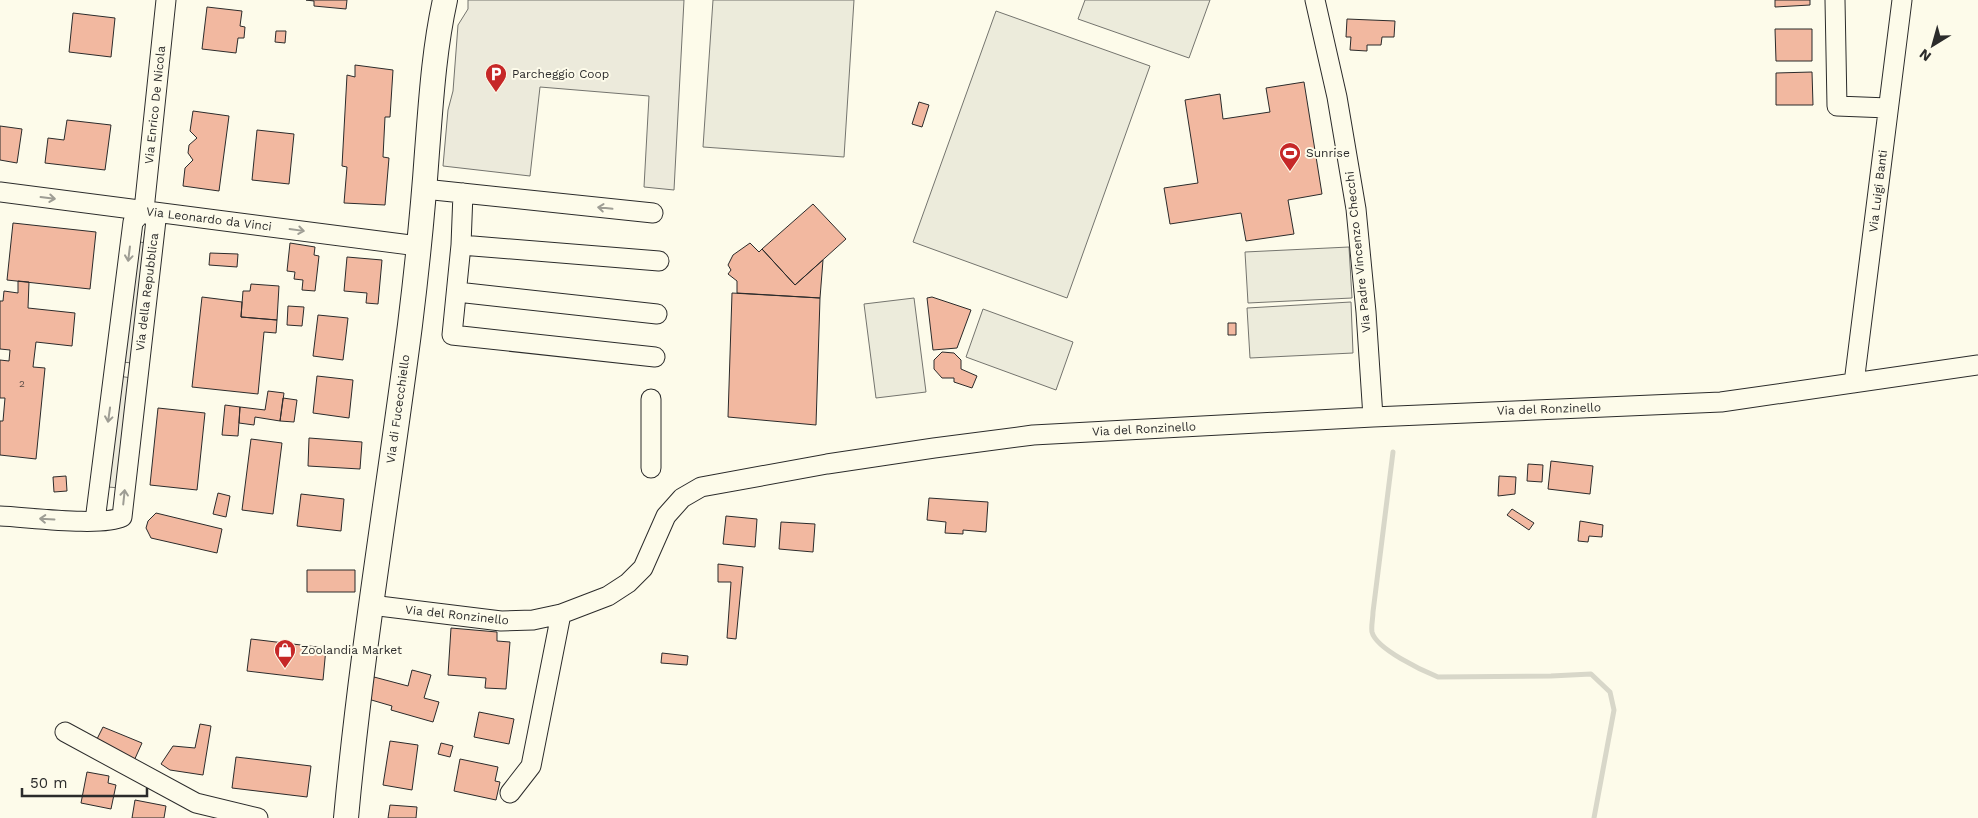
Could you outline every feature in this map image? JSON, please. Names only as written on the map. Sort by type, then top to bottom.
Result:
[{"type":"main road","name":"Via di Fucecchiello","points":[[346,818],[371,606],[410,324],[424,189],[435,51],[445,0]]},
{"type":"street","name":"Via Enrico De Nicola","points":[[144,210],[166,0]]},
{"type":"street","name":"Via Padre Vincenzo Checchi","points":[[1315,0],[1338,97],[1356,209],[1366,312],[1373,417]]},
{"type":"street","points":[[1835,0],[1837,106],[1888,108]]},
{"type":"street","name":"Via Luigi Banti","points":[[1854,383],[1902,0]]},
{"type":"street","points":[[424,189],[653,213]]},
{"type":"street","name":"Via Leonardo da Vinci","points":[[0,192],[418,246]]},
{"type":"street","points":[[463,193],[461,245],[452,335],[655,357]]},
{"type":"street","name":"Via della Repubblica","points":[[144,210],[156,220],[122,517],[114,521],[95,521],[133,222],[144,210]]},
{"type":"street","points":[[461,245],[659,261]]},
{"type":"street","points":[[457,292],[657,314]]},
{"type":"street","name":"Via del Ronzinello","points":[[371,606],[501,621],[533,620],[561,614],[608,596],[628,583],[643,568],[666,516],[682,498],[701,487],[827,464],[1033,435],[1373,417],[1721,402],[1978,365]]},
{"type":"street","points":[[651,399],[651,468]]},
{"type":"street","points":[[0,516],[95,521]]},
{"type":"street","points":[[510,793],[532,766],[561,614]]},
{"type":"street","points":[[65,732],[196,803],[258,818]]},
{"type":"shaded area","name":"Parcheggio Coop","points":[[468,0],[684,0],[674,190],[644,187],[649,96],[540,87],[530,176],[443,166],[448,110],[453,91],[458,25],[468,9]]},
{"type":"shaded area","points":[[713,0],[854,0],[844,157],[703,147]]},
{"type":"shaded area","points":[[1085,0],[1210,0],[1189,58],[1078,19]]},
{"type":"shaded area","points":[[996,11],[1150,66],[1067,298],[913,242]]},
{"type":"shaded area","points":[[134,241],[146,243],[133,363],[121,362]]},
{"type":"shaded area","points":[[1349,247],[1352,298],[1248,303],[1245,252]]},
{"type":"shaded area","points":[[914,298],[926,392],[876,398],[864,304]]},
{"type":"shaded area","points":[[1351,302],[1353,353],[1250,358],[1247,308]]},
{"type":"shaded area","points":[[983,309],[1073,342],[1056,390],[966,357]]},
{"type":"shaded area","points":[[119,376],[131,378],[120,488],[108,487]]},
{"type":"building","points":[[306,0],[347,0],[346,9],[314,6],[314,1]]},
{"type":"building","points":[[1775,0],[1810,0],[1810,5],[1775,7]]},
{"type":"building","points":[[207,7],[242,11],[240,26],[245,27],[244,38],[238,38],[236,53],[202,49]]},
{"type":"building","points":[[73,13],[115,18],[111,57],[69,52]]},
{"type":"building","points":[[1347,19],[1395,21],[1394,37],[1382,37],[1381,45],[1367,45],[1367,51],[1350,50],[1351,37],[1346,37]]},
{"type":"building","points":[[1775,29],[1812,29],[1812,61],[1776,61]]},
{"type":"building","points":[[276,31],[286,31],[285,43],[275,42]]},
{"type":"building","points":[[355,65],[393,70],[390,117],[385,117],[383,157],[389,158],[385,205],[344,203],[347,167],[342,166],[347,75],[355,77]]},
{"type":"building","points":[[1812,72],[1813,105],[1776,105],[1776,73]]},
{"type":"building","points":[[1304,82],[1322,194],[1288,200],[1294,234],[1246,241],[1241,213],[1170,224],[1164,188],[1198,183],[1185,100],[1220,94],[1223,119],[1270,112],[1266,88]]},
{"type":"building","points":[[919,102],[929,105],[922,127],[912,124]]},
{"type":"building","points":[[193,111],[229,116],[219,191],[183,186],[185,168],[193,160],[188,153],[189,145],[197,138],[190,131]]},
{"type":"building","points":[[67,120],[111,125],[105,170],[45,163],[48,138],[64,140]]},
{"type":"building","points":[[0,126],[22,129],[17,163],[0,160]]},
{"type":"building","points":[[257,130],[294,134],[289,184],[252,180]]},
{"type":"building","points":[[813,204],[846,239],[795,285],[762,249]]},
{"type":"building","points":[[13,223],[96,232],[90,289],[7,280]]},
{"type":"building","points":[[290,243],[315,247],[314,255],[319,256],[315,291],[302,290],[303,280],[294,279],[295,272],[287,271]]},
{"type":"building","points":[[750,243],[759,252],[762,249],[795,285],[823,260],[820,298],[737,293],[737,281],[728,274],[731,270],[728,265],[733,255]]},
{"type":"building","points":[[210,253],[238,254],[237,267],[209,265]]},
{"type":"building","points":[[347,257],[382,260],[378,304],[366,303],[367,293],[344,291]]},
{"type":"building","points":[[18,281],[29,282],[28,308],[75,313],[72,346],[36,342],[33,367],[45,368],[36,459],[0,455],[0,421],[3,421],[5,398],[0,398],[0,360],[9,361],[10,350],[0,349],[0,301],[3,301],[4,291],[18,293]]},
{"type":"building","points":[[251,284],[279,286],[277,320],[241,317],[243,291],[250,291]]},
{"type":"building","points":[[732,293],[820,298],[816,425],[728,417]]},
{"type":"building","points":[[202,297],[242,302],[241,317],[277,320],[276,333],[264,332],[258,394],[192,387]]},
{"type":"building","points":[[932,297],[971,310],[957,348],[933,350],[927,298]]},
{"type":"building","points":[[288,306],[304,307],[302,326],[287,325]]},
{"type":"building","points":[[318,315],[348,318],[343,360],[313,356]]},
{"type":"building","points":[[1228,323],[1236,323],[1236,335],[1228,335]]},
{"type":"building","points":[[942,352],[954,353],[961,360],[961,369],[977,376],[972,388],[954,382],[954,378],[942,378],[934,369],[934,360]]},
{"type":"building","points":[[317,376],[353,380],[349,418],[313,413]]},
{"type":"building","points":[[268,391],[284,393],[280,421],[255,417],[254,425],[239,423],[240,407],[265,410]]},
{"type":"building","points":[[283,398],[297,400],[294,422],[280,421]]},
{"type":"building","points":[[225,405],[240,407],[238,436],[222,435]]},
{"type":"building","points":[[158,408],[205,413],[197,490],[150,485]]},
{"type":"building","points":[[309,438],[362,442],[360,469],[308,466]]},
{"type":"building","points":[[251,439],[282,443],[273,514],[242,510]]},
{"type":"building","points":[[1551,461],[1593,466],[1590,494],[1548,489]]},
{"type":"building","points":[[1528,464],[1543,465],[1542,482],[1527,481]]},
{"type":"building","points":[[66,476],[67,491],[54,492],[53,477]]},
{"type":"building","points":[[1499,476],[1516,477],[1515,494],[1498,496]]},
{"type":"building","points":[[218,493],[230,496],[226,517],[213,514]]},
{"type":"building","points":[[301,494],[344,499],[341,531],[297,526]]},
{"type":"building","points":[[929,498],[988,502],[986,532],[963,530],[963,534],[945,533],[946,522],[927,520]]},
{"type":"building","points":[[1512,509],[1534,523],[1529,530],[1507,515]]},
{"type":"building","points":[[156,513],[222,529],[217,553],[151,538],[146,528],[148,521]]},
{"type":"building","points":[[726,516],[757,519],[755,547],[723,544]]},
{"type":"building","points":[[1580,521],[1603,525],[1602,537],[1589,536],[1588,542],[1578,541]]},
{"type":"building","points":[[781,522],[815,524],[813,552],[779,549]]},
{"type":"building","points":[[718,564],[743,567],[736,639],[727,638],[731,582],[718,582]]},
{"type":"building","points":[[307,570],[355,570],[355,592],[307,592]]},
{"type":"building","points":[[451,628],[497,632],[497,641],[510,642],[506,689],[485,688],[486,678],[448,675]]},
{"type":"building","points":[[251,639],[326,648],[323,680],[247,671]]},
{"type":"building","points":[[662,653],[688,656],[687,665],[661,663]]},
{"type":"building","points":[[412,670],[431,675],[424,698],[439,702],[433,722],[391,710],[392,706],[368,699],[374,677],[408,686]]},
{"type":"building","points":[[479,712],[514,719],[509,744],[474,737]]},
{"type":"building","points":[[200,724],[211,726],[203,775],[170,770],[161,764],[173,746],[195,748]]},
{"type":"building","points":[[103,727],[142,743],[133,763],[95,743]]},
{"type":"building","points":[[390,741],[418,745],[412,790],[383,785]]},
{"type":"building","points":[[441,743],[453,746],[450,757],[438,754]]},
{"type":"building","points":[[236,757],[311,766],[307,797],[232,788]]},
{"type":"building","points":[[460,759],[498,767],[495,781],[500,782],[496,800],[454,791]]},
{"type":"building","points":[[87,772],[109,776],[108,783],[116,785],[111,809],[81,803]]},
{"type":"building","points":[[135,800],[166,806],[164,818],[132,818]]},
{"type":"building","points":[[390,805],[417,807],[416,818],[388,818]]},
{"type":"waterway","points":[[1393,452],[1373,612],[1372,632],[1375,639],[1401,659],[1438,677],[1591,674],[1610,692],[1614,710],[1594,818]]},
{"type":"place","name":"Parcheggio Coop","points":[[496,93]]},
{"type":"place","name":"Sunrise","points":[[1290,172]]},
{"type":"place","name":"Zoolandia Market","points":[[285,669]]}]
